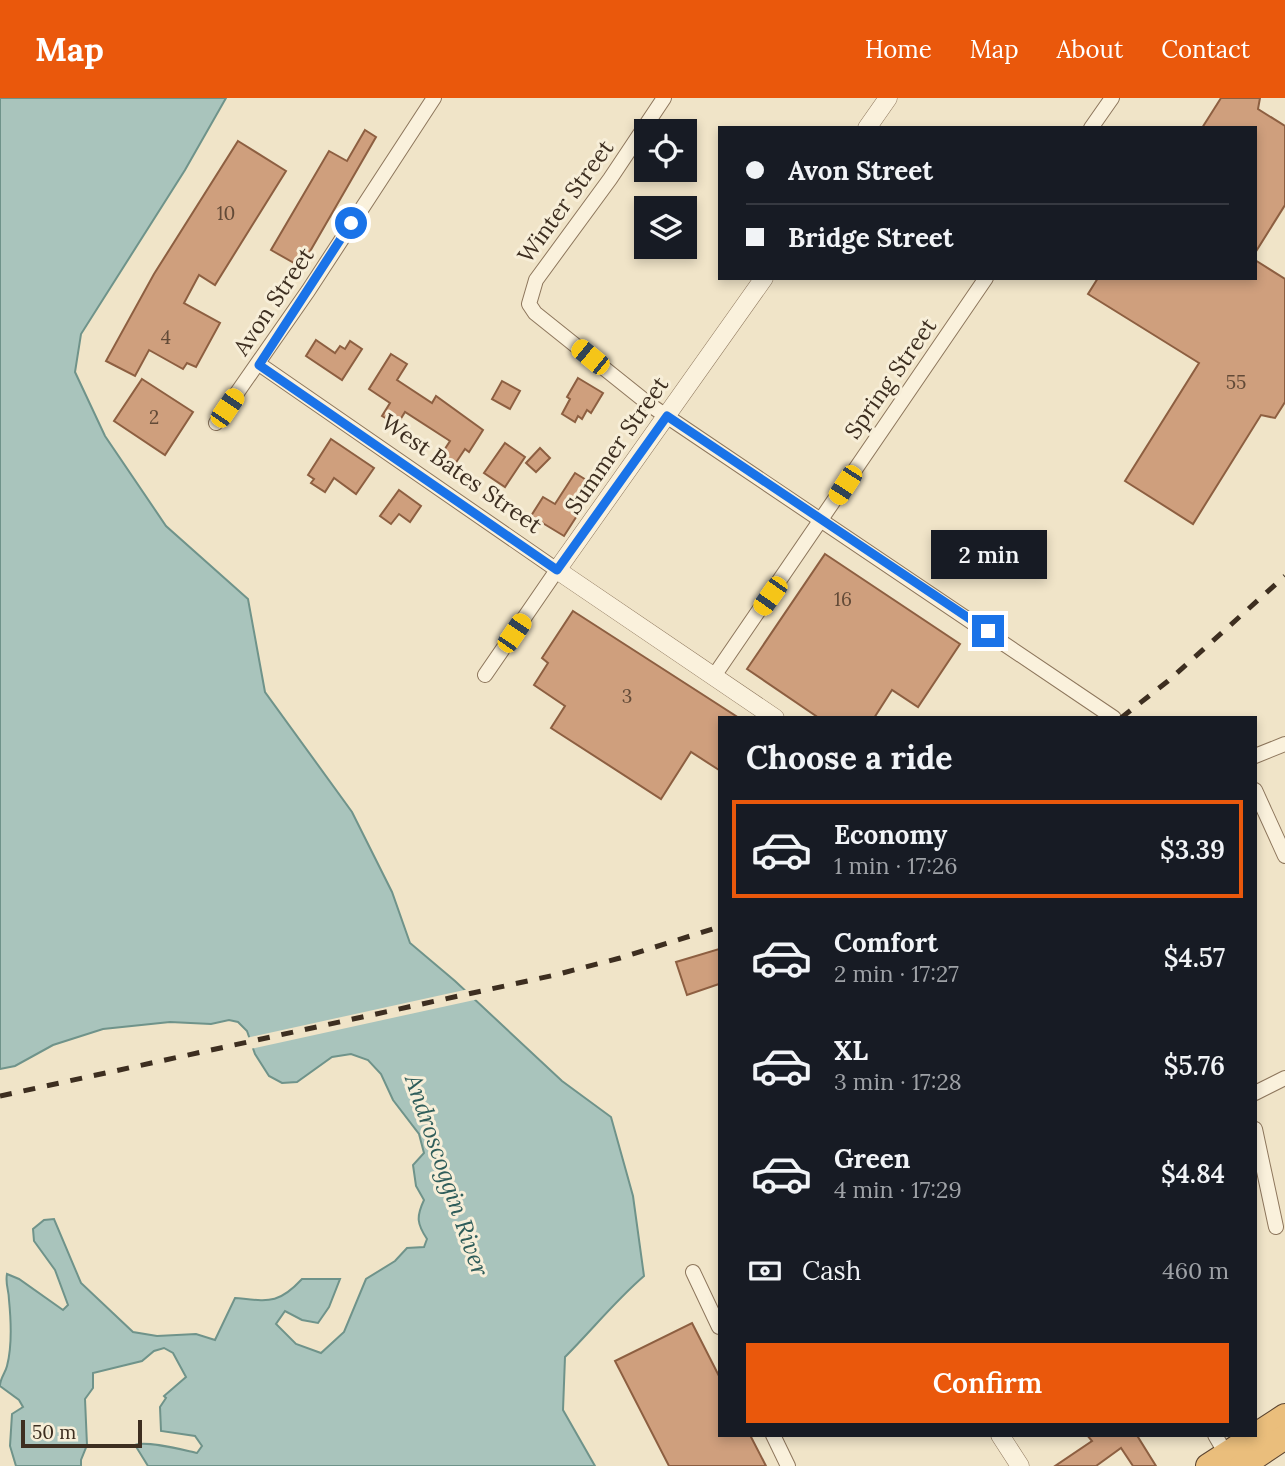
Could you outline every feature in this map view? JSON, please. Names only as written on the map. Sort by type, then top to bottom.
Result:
[{"type":"highway","points":[[1257,1435],[1285,1416]]},
{"type":"highway","points":[[1225,1457],[1254,1437]]},
{"type":"highway","points":[[1225,1457],[1285,1437]]},
{"type":"street","name":"Avon Street","points":[[216,423],[259,365],[434,98]]},
{"type":"street","name":"Winter Street","points":[[664,98],[610,179],[532,287],[529,304],[535,313],[667,416]]},
{"type":"street","points":[[868,126],[888,98]]},
{"type":"street","points":[[1092,126],[1112,98]]},
{"type":"street","name":"Summer Street","points":[[485,675],[763,280]]},
{"type":"street","name":"Spring Street","points":[[714,676],[985,280]]},
{"type":"street","name":"West Bates Street","points":[[259,365],[772,716]]},
{"type":"street","points":[[667,416],[1111,716]]},
{"type":"street","points":[[1257,756],[1285,744]]},
{"type":"street","points":[[1257,794],[1285,856]]},
{"type":"street","points":[[1257,1092],[1285,1078]]},
{"type":"street","points":[[1257,1138],[1276,1227]]},
{"type":"street","points":[[693,1272],[718,1325]]},
{"type":"street","points":[[774,1437],[788,1466]]},
{"type":"street","points":[[1001,1437],[1020,1466]]},
{"type":"water","name":"Androscoggin River","points":[[0,98],[226,98],[185,170],[81,334],[75,372],[105,436],[166,526],[248,599],[265,692],[352,812],[392,892],[410,943],[455,981],[562,1081],[611,1117],[633,1196],[644,1276],[565,1357],[563,1410],[595,1466],[148,1466],[135,1445],[155,1445],[197,1453],[202,1446],[195,1436],[161,1431],[160,1407],[166,1398],[164,1396],[186,1377],[173,1353],[164,1348],[154,1351],[142,1361],[93,1373],[93,1388],[85,1399],[87,1445],[81,1466],[16,1466],[10,1446],[12,1414],[23,1407],[19,1400],[0,1386],[9,1359],[7,1274],[19,1279],[63,1310],[68,1305],[55,1270],[34,1241],[33,1229],[44,1220],[54,1219],[81,1283],[133,1332],[157,1336],[196,1334],[215,1340],[235,1298],[272,1299],[286,1293],[302,1279],[340,1279],[329,1307],[318,1323],[302,1320],[285,1311],[276,1324],[296,1344],[321,1353],[344,1332],[366,1279],[395,1261],[407,1248],[424,1247],[427,1239],[421,1229],[419,1216],[424,1200],[416,1186],[413,1165],[424,1153],[419,1134],[393,1100],[381,1074],[368,1060],[351,1054],[332,1057],[297,1082],[282,1083],[269,1076],[255,1054],[247,1031],[238,1022],[229,1020],[211,1024],[170,1022],[103,1029],[53,1045],[15,1066],[0,1069]]},
{"type":"pier","points":[[469,989],[479,999],[250,1049],[246,1038]]},
{"type":"building","points":[[1221,98],[1260,98],[1258,109],[1285,126],[1285,205],[1257,250],[1257,126],[1203,126]]},
{"type":"building","points":[[365,130],[376,137],[301,267],[271,250],[329,151],[347,161]]},
{"type":"building","points":[[238,141],[286,171],[215,285],[199,275],[184,303],[220,323],[196,367],[187,363],[183,369],[149,350],[135,376],[106,361],[154,274]]},
{"type":"building","points":[[1257,261],[1285,279],[1285,402],[1275,418],[1261,415],[1193,524],[1125,481],[1199,363],[1088,294],[1097,280],[1257,280]]},
{"type":"building","points":[[316,340],[335,353],[340,346],[345,349],[350,341],[362,349],[342,380],[306,356]]},
{"type":"building","points":[[391,354],[407,364],[397,380],[432,403],[436,396],[483,430],[469,452],[465,449],[455,464],[441,455],[450,441],[405,412],[397,425],[382,416],[390,403],[369,389]]},
{"type":"building","points":[[578,378],[603,393],[591,413],[587,410],[582,419],[578,416],[575,422],[562,414],[570,399],[567,397]]},
{"type":"building","points":[[142,379],[193,412],[165,455],[114,421]]},
{"type":"building","points":[[502,381],[520,391],[510,409],[492,399]]},
{"type":"building","points":[[331,439],[374,468],[356,494],[334,478],[325,492],[311,483],[314,479],[308,475]]},
{"type":"building","points":[[505,443],[525,457],[505,487],[484,473]]},
{"type":"building","points":[[540,448],[550,458],[536,472],[526,463]]},
{"type":"building","points":[[575,473],[596,486],[564,536],[531,516],[543,497],[555,504]]},
{"type":"building","points":[[399,490],[421,506],[410,522],[399,514],[391,524],[380,516]]},
{"type":"building","points":[[825,554],[960,644],[918,707],[892,690],[875,716],[816,716],[747,669]]},
{"type":"building","points":[[573,611],[736,716],[718,716],[718,769],[691,752],[661,799],[551,728],[565,706],[534,685],[548,663],[542,658]]},
{"type":"building","points":[[718,949],[718,984],[687,995],[676,962]]},
{"type":"building","points":[[692,1323],[718,1374],[718,1437],[751,1437],[766,1466],[669,1466],[615,1361]]},
{"type":"building","points":[[1089,1437],[1138,1437],[1156,1466],[1133,1466],[1121,1448],[1096,1466],[1055,1466],[1092,1441]]},
{"type":"railway","points":[[1124,716],[1168,681],[1285,576]]},
{"type":"railway","points":[[0,1096],[555,975],[718,927]]},
{"type":"route","points":[[351,223],[259,365],[459,500],[557,570],[667,416],[833,530],[988,631]]}]
